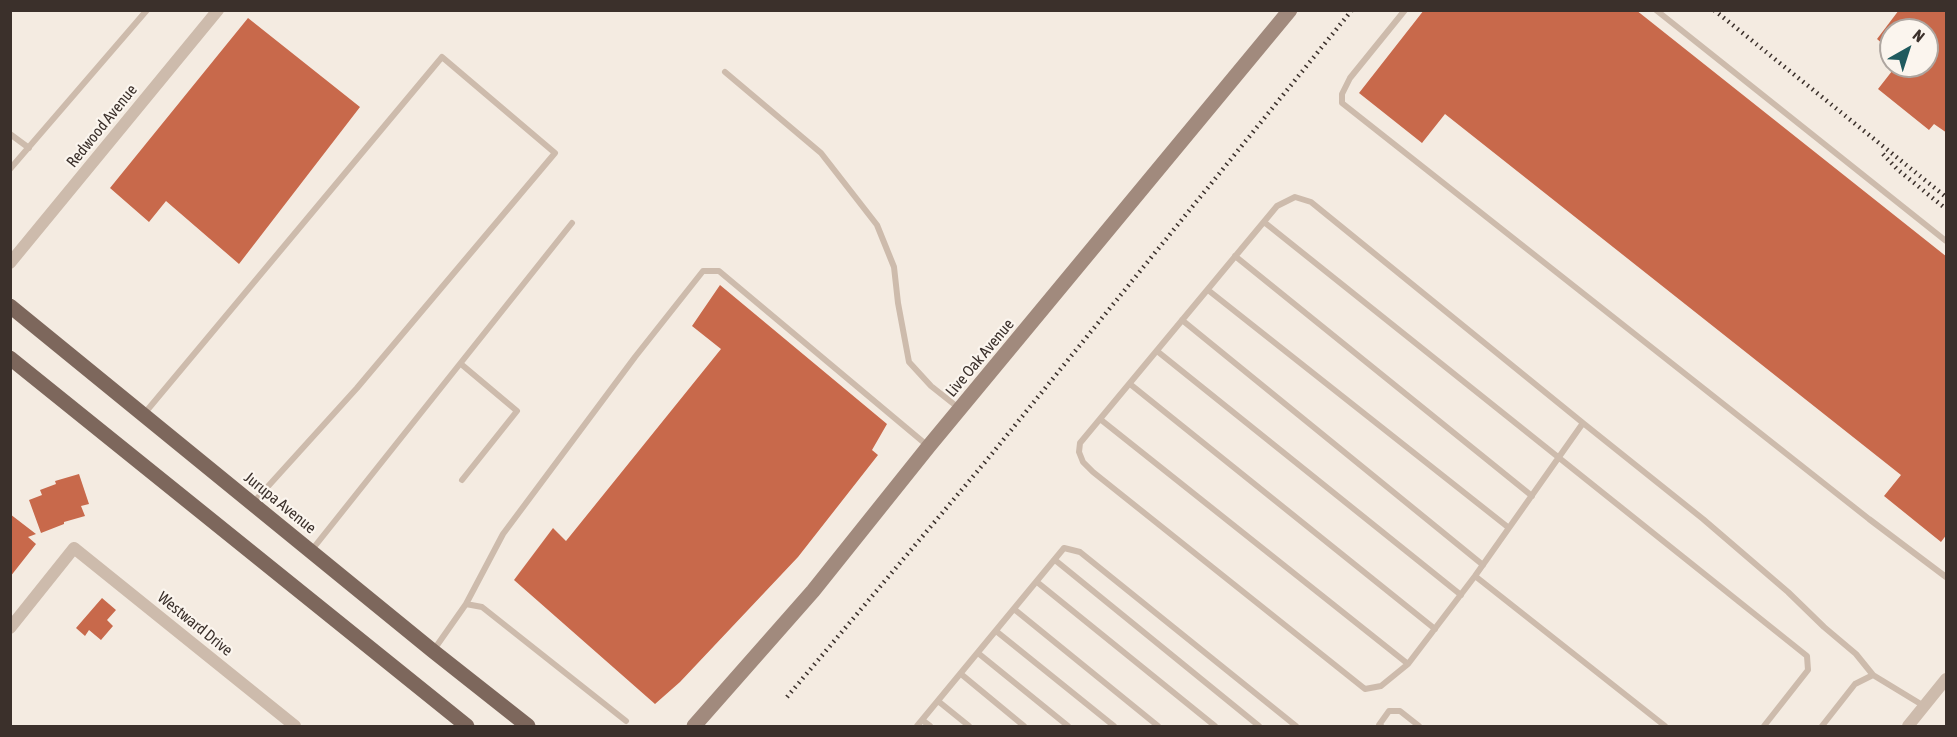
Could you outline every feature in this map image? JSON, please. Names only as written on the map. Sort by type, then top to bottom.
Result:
[{"type":"main road","name":"Jurupa Avenue","points":[[10,306],[528,726]]},
{"type":"main road","points":[[10,358],[467,726]]},
{"type":"street","name":"Redwood Avenue","points":[[10,263],[218,10]]},
{"type":"street","name":"Live Oak Avenue","points":[[694,726],[813,591],[929,446],[1290,10]]},
{"type":"street","name":"Westward Drive","points":[[10,628],[74,548],[295,726]]},
{"type":"street","points":[[1908,726],[1947,679]]},
{"type":"lane","points":[[10,169],[147,10]]},
{"type":"lane","points":[[1405,10],[1350,78],[1342,94],[1342,104],[1869,519],[1947,577]]},
{"type":"lane","points":[[1656,10],[1947,241]]},
{"type":"lane","points":[[144,415],[442,57],[555,153],[357,388],[252,504]]},
{"type":"lane","points":[[726,72],[821,153],[877,225],[894,267],[909,362],[931,386],[961,410]]},
{"type":"lane","points":[[10,134],[28,148]]},
{"type":"lane","points":[[1583,423],[1475,576],[1408,664],[1381,686],[1365,689],[1083,462],[1079,452],[1080,443],[1263,222],[1277,206],[1295,197],[1311,202],[1703,519],[1856,654],[1873,675],[1924,706]]},
{"type":"lane","points":[[1263,222],[1807,656],[1808,670],[1764,726]]},
{"type":"lane","points":[[311,551],[572,223]]},
{"type":"lane","points":[[1235,256],[1532,496]]},
{"type":"lane","points":[[433,651],[466,604],[503,534],[635,357],[703,271],[718,271],[929,446]]},
{"type":"lane","points":[[1208,290],[1509,528]]},
{"type":"lane","points":[[1182,320],[1482,565]]},
{"type":"lane","points":[[1157,351],[1461,595]]},
{"type":"lane","points":[[460,364],[517,411],[462,480]]},
{"type":"lane","points":[[1130,384],[1435,629]]},
{"type":"lane","points":[[1100,419],[1408,664]]},
{"type":"lane","points":[[917,726],[1064,548],[1080,552],[1296,726]]},
{"type":"lane","points":[[1055,560],[1259,726]]},
{"type":"lane","points":[[1475,576],[1665,726]]},
{"type":"lane","points":[[1037,582],[1215,726]]},
{"type":"lane","points":[[466,604],[482,607],[626,721]]},
{"type":"lane","points":[[1014,609],[1158,726]]},
{"type":"lane","points":[[996,631],[1114,726]]},
{"type":"lane","points":[[978,653],[1068,726]]},
{"type":"lane","points":[[961,674],[1024,726]]},
{"type":"lane","points":[[1822,726],[1855,684],[1873,675]]},
{"type":"lane","points":[[938,701],[969,726]]},
{"type":"lane","points":[[1381,726],[1379,725],[1389,711],[1400,711],[1419,726]]},
{"type":"lane","points":[[922,720],[930,726]]},
{"type":"building","points":[[1424,10],[1636,10],[1947,257],[1947,534],[1941,542],[1884,496],[1901,475],[1445,114],[1422,143],[1359,93]]},
{"type":"building","points":[[1899,10],[1947,10],[1947,133],[1934,124],[1929,130],[1878,89],[1887,78],[1939,78],[1939,18],[1893,18]]},
{"type":"building","points":[[248,18],[360,107],[239,264],[166,201],[149,222],[110,188]]},
{"type":"building","points":[[720,285],[887,424],[872,450],[878,455],[798,557],[680,682],[655,704],[514,580],[553,528],[566,541],[721,349],[692,326]]},
{"type":"building","points":[[79,474],[89,504],[81,506],[85,516],[64,522],[64,524],[41,533],[29,500],[42,495],[40,490],[56,484],[55,481]]},
{"type":"building","points":[[10,514],[36,534],[28,537],[36,544],[10,577]]},
{"type":"building","points":[[102,598],[116,610],[107,620],[113,626],[101,640],[89,630],[85,636],[76,628]]},
{"type":"railway","points":[[787,697],[986,461],[1352,10]]},
{"type":"railway","points":[[1714,10],[1946,197]]},
{"type":"railway","points":[[1883,154],[1897,169],[1946,209]]}]
